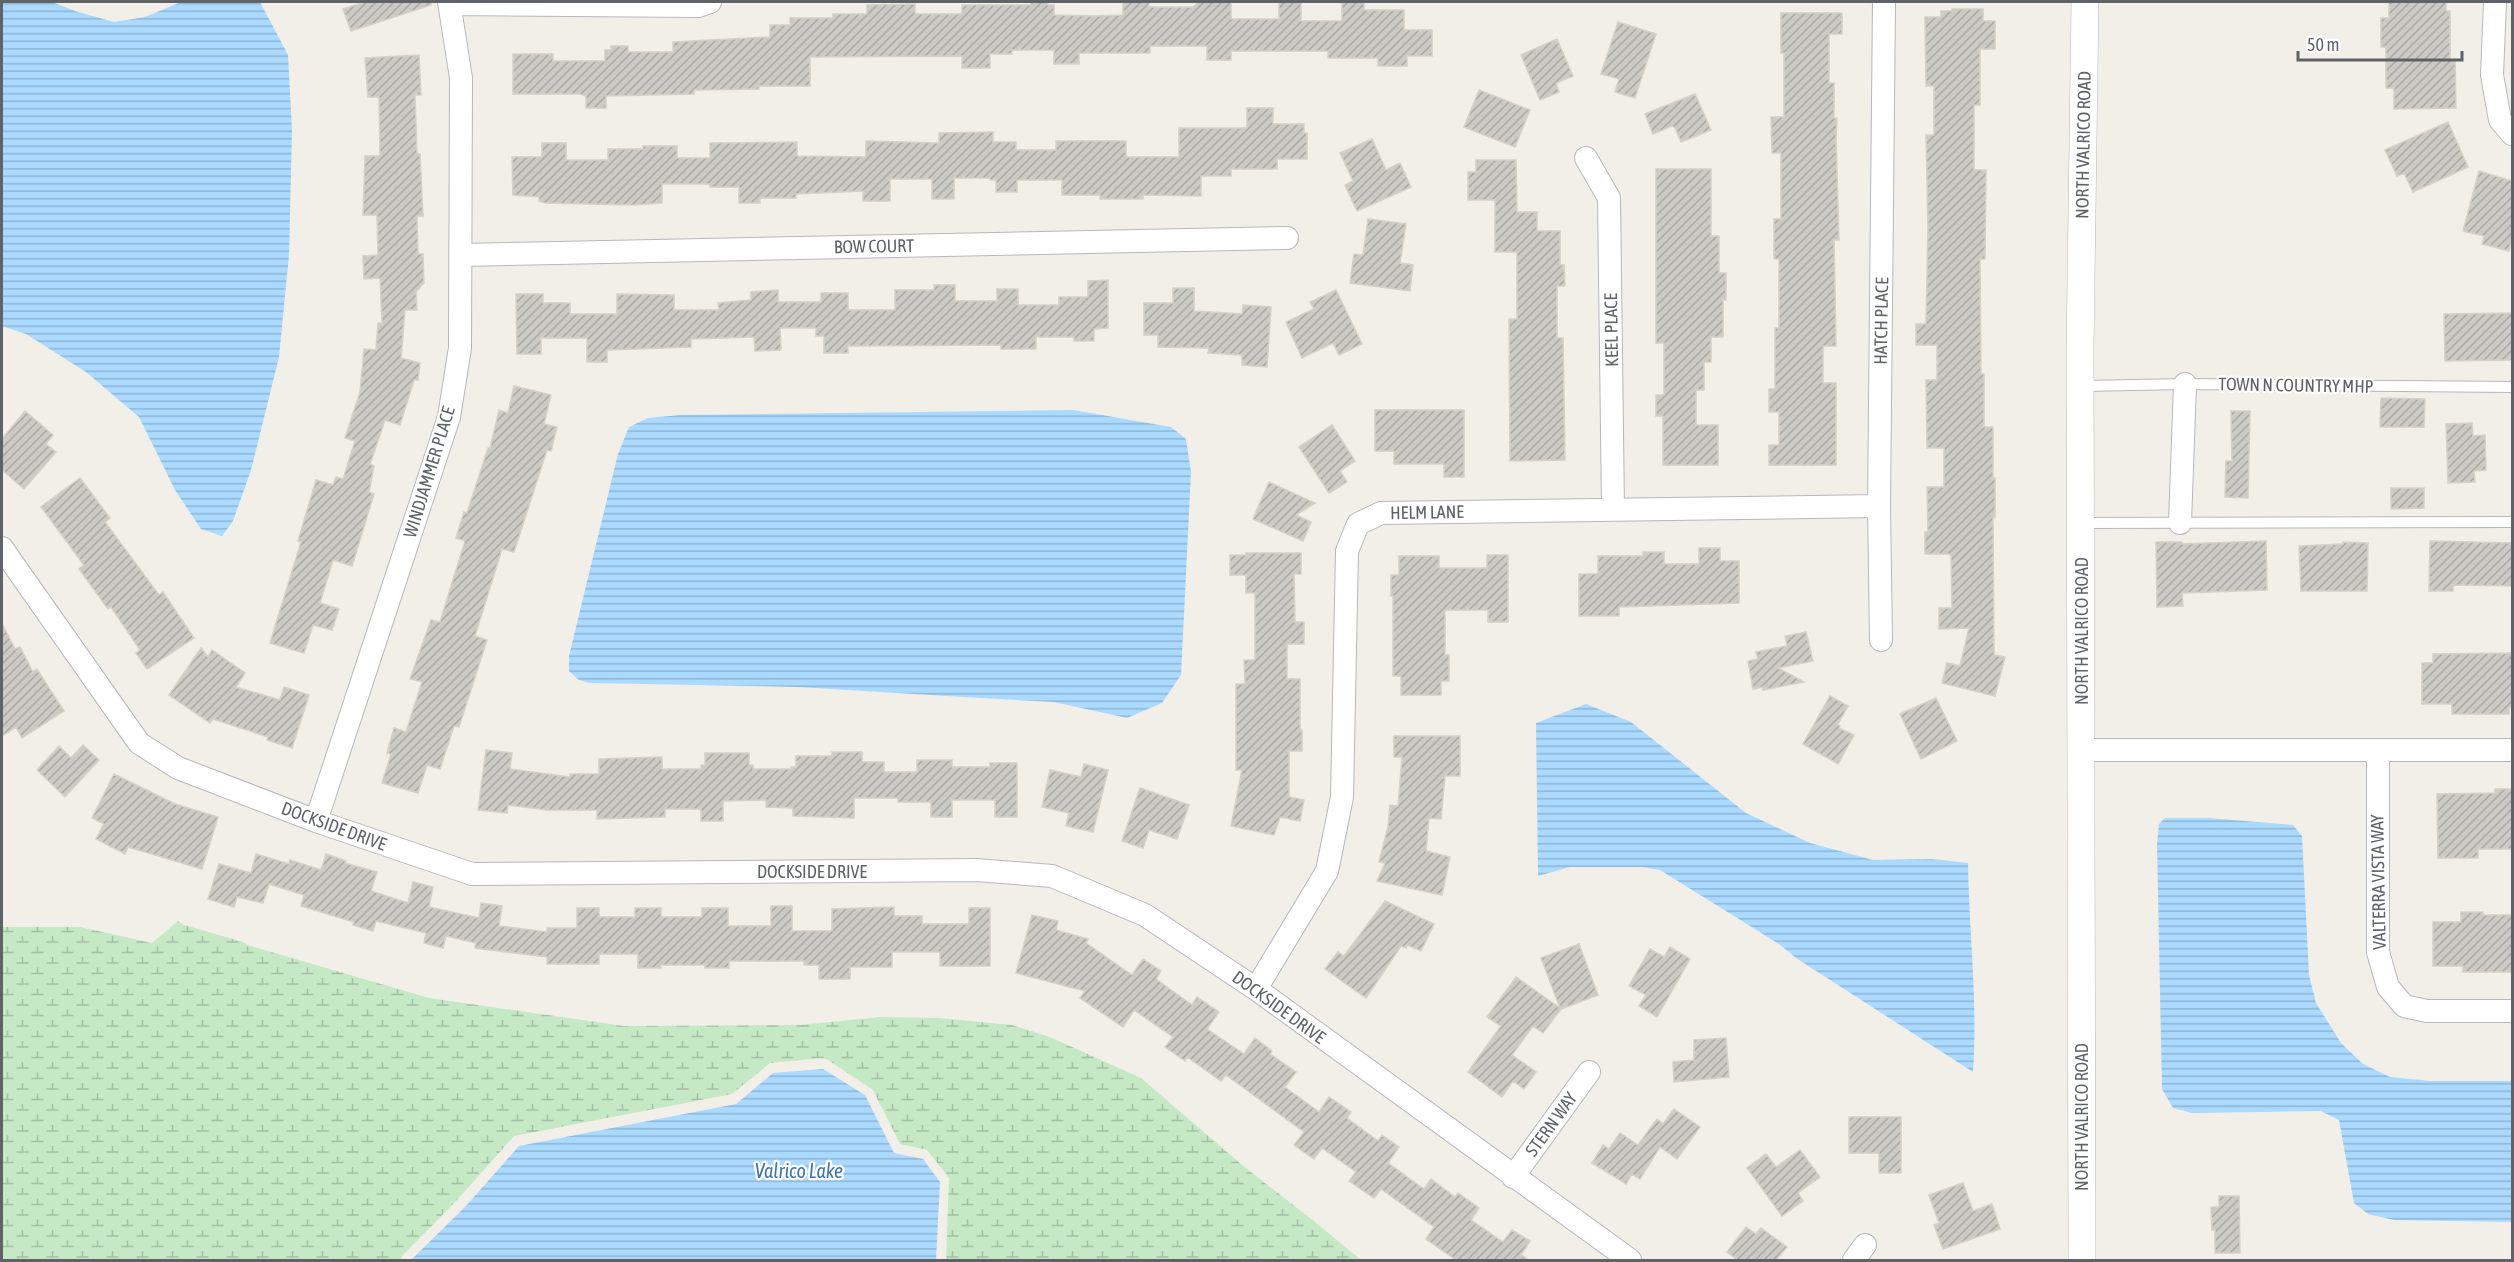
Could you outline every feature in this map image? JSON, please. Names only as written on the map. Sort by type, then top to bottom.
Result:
[{"type":"street","points":[[449,3],[698,6],[710,2]]},
{"type":"street","name":"HATCH PLACE","points":[[1881,640],[1879,506],[1884,2]]},
{"type":"street","name":"NORTH VALRICO ROAD","points":[[2082,1260],[2080,386],[2085,2]]},
{"type":"street","points":[[2495,2],[2492,75],[2500,120],[2512,134]]},
{"type":"street","name":"WINDJAMMER PLACE","points":[[316,821],[449,417],[460,348],[461,78],[449,3]]},
{"type":"street","name":"KEEL PLACE","points":[[1586,158],[1610,198],[1613,508]]},
{"type":"street","name":"BOW COURT","points":[[461,255],[1287,238]]},
{"type":"street","points":[[2180,523],[2185,384]]},
{"type":"street","name":"HELM LANE","points":[[1256,989],[1327,871],[1342,797],[1347,551],[1358,524],[1381,513],[1879,506]]},
{"type":"street","name":"DOCKSIDE DRIVE","points":[[2,548],[139,743],[178,768],[316,821],[472,874],[976,870],[1052,876],[1145,915],[1256,989],[1630,1260]]},
{"type":"street","points":[[2081,750],[2512,750]]},
{"type":"street","name":"VALTERRA VISTA WAY","points":[[2378,750],[2378,952],[2388,987],[2404,1006],[2427,1011],[2512,1011]]},
{"type":"street","name":"STERN WAY","points":[[1513,1177],[1589,1072]]},
{"type":"lane","name":"TOWN N COUNTRY MHP","points":[[2080,386],[2185,384],[2512,387]]},
{"type":"lane","points":[[2081,523],[2512,522]]},
{"type":"green space","points":[[178,921],[184,925],[247,945],[429,998],[624,1026],[801,1025],[880,1017],[939,1018],[1012,1025],[1050,1037],[1141,1078],[1242,1165],[1361,1260],[946,1260],[949,1178],[927,1150],[900,1144],[873,1090],[822,1058],[770,1063],[732,1094],[514,1136],[400,1260],[2,1260],[2,927],[80,927],[152,943]]},
{"type":"water","points":[[2,2],[52,2],[114,22],[145,17],[181,2],[260,2],[288,55],[292,130],[289,255],[279,357],[251,470],[233,521],[222,536],[201,529],[175,490],[139,417],[86,372],[26,334],[2,326]]},
{"type":"water","points":[[1073,410],[1171,427],[1186,439],[1191,472],[1181,675],[1162,703],[1127,718],[1054,702],[797,687],[590,683],[579,680],[569,671],[569,656],[618,454],[629,427],[648,418],[681,415]]},
{"type":"water","points":[[1586,704],[1631,722],[1746,813],[1810,843],[1873,860],[1932,859],[1968,863],[1974,994],[1973,1072],[1796,958],[1779,944],[1660,870],[1642,867],[1570,867],[1538,876],[1536,723]]},
{"type":"water","points":[[2165,818],[2208,818],[2293,825],[2302,836],[2309,975],[2316,1003],[2341,1043],[2363,1064],[2390,1077],[2431,1081],[2512,1081],[2512,1222],[2394,1220],[2368,1214],[2354,1203],[2339,1120],[2321,1111],[2192,1113],[2173,1108],[2162,1089],[2157,845],[2159,824]]},
{"type":"water","name":"Valrico Lake","points":[[823,1069],[865,1095],[894,1153],[923,1159],[940,1182],[936,1260],[411,1260],[464,1208],[519,1146],[736,1104],[773,1073]]},
{"type":"building","points":[[365,2],[431,2],[431,5],[351,31],[343,9]]},
{"type":"building","points":[[1031,2],[1048,2],[1048,5],[1054,5],[1054,15],[1095,16],[1123,15],[1123,2],[1149,2],[1149,7],[1193,7],[1199,2],[1231,2],[1231,19],[1279,19],[1279,2],[1301,2],[1301,21],[1342,21],[1342,2],[1364,2],[1364,10],[1404,10],[1404,30],[1432,30],[1432,56],[1407,56],[1407,66],[1378,66],[1378,58],[1328,58],[1328,51],[1231,51],[1231,60],[1207,60],[1207,46],[1150,46],[1150,53],[1079,53],[1079,64],[1054,64],[1054,50],[1012,50],[1012,54],[990,54],[990,68],[962,68],[962,56],[810,57],[810,86],[759,86],[759,89],[694,90],[694,94],[606,96],[606,108],[586,108],[586,96],[580,94],[513,94],[513,54],[553,54],[553,61],[605,61],[605,50],[611,50],[611,46],[628,46],[628,52],[673,52],[673,42],[770,37],[770,25],[790,25],[790,18],[833,18],[833,14],[867,14],[867,5],[915,4],[915,13],[962,14],[962,5],[1031,5]]},
{"type":"building","points":[[2389,2],[2446,2],[2446,11],[2450,11],[2450,60],[2455,60],[2456,108],[2394,109],[2394,88],[2386,88],[2386,47],[2381,47],[2381,18],[2389,18]]},
{"type":"building","points":[[1952,9],[1983,9],[1983,21],[1995,21],[1995,49],[1980,49],[1980,105],[1974,105],[1974,170],[1986,170],[1985,259],[1980,259],[1981,374],[1984,374],[1984,427],[1993,427],[1994,655],[2005,657],[1995,696],[1942,683],[1947,663],[1960,666],[1969,628],[1939,629],[1939,608],[1952,608],[1951,556],[1949,554],[1925,554],[1925,532],[1928,532],[1927,487],[1944,487],[1944,448],[1927,448],[1926,380],[1937,380],[1937,345],[1916,345],[1916,324],[1926,324],[1928,227],[1926,135],[1934,135],[1934,86],[1926,86],[1925,17],[1941,17],[1941,11],[1952,11]]},
{"type":"building","points":[[1781,13],[1842,13],[1842,34],[1829,34],[1829,83],[1834,83],[1834,118],[1837,118],[1839,240],[1834,240],[1836,346],[1823,346],[1823,383],[1836,383],[1836,465],[1769,465],[1769,445],[1779,445],[1779,412],[1769,412],[1769,389],[1775,389],[1775,328],[1779,328],[1779,259],[1774,259],[1774,219],[1781,219],[1781,153],[1772,153],[1771,117],[1784,117],[1784,53],[1781,53]]},
{"type":"building","points":[[1618,22],[1656,34],[1635,98],[1615,92],[1619,79],[1601,74]]},
{"type":"building","points":[[1557,39],[1573,76],[1556,83],[1559,92],[1540,100],[1521,55]]},
{"type":"building","points":[[419,55],[421,95],[415,95],[417,154],[420,154],[423,216],[417,216],[418,254],[423,254],[424,283],[416,292],[417,310],[405,310],[401,358],[420,363],[418,380],[414,380],[400,425],[385,420],[370,464],[374,466],[369,492],[374,494],[352,566],[333,560],[320,603],[339,609],[332,630],[313,625],[304,653],[270,643],[301,542],[298,541],[316,480],[333,485],[336,477],[343,479],[355,441],[345,438],[360,392],[364,349],[376,350],[378,323],[382,323],[380,278],[364,279],[363,256],[378,255],[377,215],[363,215],[365,156],[380,156],[379,97],[368,97],[365,58]]},
{"type":"building","points":[[1479,90],[1530,110],[1515,147],[1464,127]]},
{"type":"building","points":[[1695,94],[1711,130],[1681,142],[1672,126],[1653,134],[1645,114]]},
{"type":"building","points":[[1247,108],[1273,108],[1273,124],[1304,124],[1304,133],[1307,133],[1307,159],[1277,159],[1277,169],[1231,169],[1231,176],[1201,176],[1201,196],[1143,195],[1143,199],[1100,199],[1100,195],[1062,195],[1062,180],[1017,180],[1017,192],[996,192],[996,180],[990,180],[990,178],[954,178],[954,199],[932,199],[932,179],[890,179],[890,201],[863,201],[863,191],[796,194],[796,198],[760,198],[760,203],[739,203],[739,187],[710,187],[710,184],[662,184],[662,203],[634,205],[545,203],[539,201],[539,197],[513,195],[512,157],[542,157],[542,143],[566,143],[566,160],[608,160],[608,149],[643,149],[643,146],[677,146],[677,158],[710,158],[710,143],[797,142],[797,156],[866,157],[866,141],[939,143],[939,133],[993,132],[993,142],[1016,142],[1016,150],[1056,150],[1056,141],[1126,141],[1126,157],[1179,157],[1179,128],[1247,128]]},
{"type":"building","points":[[2448,122],[2468,167],[2413,192],[2404,173],[2397,176],[2385,150]]},
{"type":"building","points":[[1372,139],[1386,170],[1400,163],[1411,187],[1357,211],[1345,185],[1353,181],[1340,153]]},
{"type":"building","points":[[1476,160],[1516,160],[1517,212],[1537,212],[1537,231],[1560,231],[1560,265],[1564,265],[1565,286],[1557,286],[1557,338],[1563,338],[1565,460],[1510,461],[1509,319],[1517,319],[1517,252],[1495,252],[1495,200],[1468,200],[1468,172],[1476,172]]},
{"type":"building","points":[[1656,169],[1711,169],[1711,236],[1719,236],[1719,273],[1726,273],[1726,300],[1723,300],[1723,337],[1711,337],[1711,362],[1704,362],[1704,390],[1696,390],[1696,425],[1718,425],[1718,465],[1663,465],[1663,416],[1656,416],[1656,395],[1664,395],[1664,343],[1656,343]]},
{"type":"building","points":[[2479,171],[2512,181],[2512,237],[2509,251],[2482,244],[2484,236],[2463,231]]},
{"type":"building","points":[[1368,219],[1406,224],[1400,263],[1413,265],[1410,291],[1350,283],[1354,254],[1363,255]]},
{"type":"building","points":[[1108,280],[1108,328],[1094,329],[1094,341],[1074,341],[1074,337],[1036,337],[1036,349],[1001,349],[1001,345],[848,346],[848,353],[824,353],[824,336],[816,336],[816,328],[780,328],[781,350],[755,351],[754,337],[691,339],[691,347],[607,350],[607,362],[587,362],[587,338],[541,338],[541,354],[517,354],[516,294],[543,294],[543,303],[570,303],[570,314],[617,314],[617,294],[674,295],[674,310],[719,310],[718,303],[751,300],[751,292],[778,290],[778,302],[821,302],[821,293],[848,293],[848,310],[895,310],[895,290],[934,290],[934,285],[955,285],[955,301],[997,301],[997,289],[1018,289],[1018,305],[1059,305],[1059,297],[1088,297],[1088,281]]},
{"type":"building","points":[[1173,288],[1194,288],[1194,311],[1242,314],[1243,305],[1271,307],[1267,367],[1242,365],[1242,355],[1208,353],[1209,348],[1158,347],[1158,335],[1144,335],[1144,303],[1173,303]]},
{"type":"building","points":[[1336,290],[1362,344],[1339,355],[1333,343],[1302,358],[1286,322],[1314,309],[1310,302]]},
{"type":"building","points":[[2512,313],[2512,360],[2445,361],[2444,314]]},
{"type":"building","points":[[514,386],[551,395],[544,424],[557,427],[551,451],[547,450],[514,552],[502,549],[475,636],[487,640],[459,727],[454,726],[440,769],[427,765],[418,793],[382,783],[391,754],[387,753],[394,728],[406,732],[422,682],[410,679],[431,620],[440,622],[465,541],[456,538],[464,512],[467,513],[488,448],[490,448],[499,410],[508,413]]},
{"type":"building","points":[[2381,398],[2425,399],[2424,427],[2380,427]]},
{"type":"building","points":[[1375,410],[1464,410],[1464,477],[1444,477],[1444,464],[1394,464],[1394,451],[1375,451]]},
{"type":"building","points":[[25,411],[53,435],[46,444],[56,452],[24,489],[2,470],[2,439]]},
{"type":"building","points":[[2231,411],[2250,411],[2248,498],[2225,497],[2226,461],[2232,461]]},
{"type":"building","points":[[2472,423],[2473,436],[2485,435],[2486,470],[2474,471],[2475,482],[2448,483],[2446,424]]},
{"type":"building","points":[[1332,425],[1355,461],[1340,471],[1347,482],[1329,493],[1299,447]]},
{"type":"building","points":[[80,478],[110,518],[105,522],[159,595],[163,592],[194,638],[147,669],[136,653],[140,650],[111,607],[108,609],[79,569],[84,565],[41,507]]},
{"type":"building","points":[[1269,482],[1315,503],[1296,515],[1311,522],[1303,541],[1253,519]]},
{"type":"building","points":[[2391,488],[2424,488],[2424,508],[2391,509]]},
{"type":"building","points":[[2266,541],[2267,590],[2182,593],[2183,606],[2157,607],[2156,542],[2182,542],[2182,544]]},
{"type":"building","points":[[2430,541],[2512,543],[2512,586],[2453,585],[2453,591],[2429,591]]},
{"type":"building","points":[[2343,542],[2368,543],[2367,591],[2301,591],[2299,546],[2343,544]]},
{"type":"building","points":[[1699,548],[1720,548],[1720,561],[1739,561],[1739,603],[1619,607],[1619,616],[1579,616],[1579,574],[1598,574],[1598,556],[1643,556],[1643,552],[1664,552],[1664,564],[1699,564]]},
{"type":"building","points":[[1246,553],[1301,553],[1301,574],[1294,574],[1295,622],[1304,622],[1304,644],[1287,644],[1287,679],[1300,679],[1300,730],[1302,730],[1302,751],[1289,751],[1289,797],[1304,800],[1300,821],[1280,817],[1274,835],[1231,826],[1242,770],[1236,770],[1236,684],[1245,684],[1244,660],[1255,660],[1255,593],[1246,593],[1246,575],[1230,575],[1230,555],[1246,555]]},
{"type":"building","points":[[1487,555],[1508,555],[1508,622],[1488,622],[1488,610],[1445,610],[1445,655],[1449,655],[1449,681],[1441,681],[1441,695],[1401,695],[1401,676],[1393,676],[1393,596],[1391,596],[1391,575],[1399,575],[1399,556],[1439,556],[1439,568],[1487,568]]},
{"type":"building","points":[[2,623],[15,649],[20,647],[33,672],[37,669],[64,711],[22,738],[16,727],[2,736]]},
{"type":"building","points":[[1806,632],[1813,661],[1778,668],[1804,682],[1763,690],[1763,687],[1753,689],[1748,661],[1758,659],[1756,652],[1787,646],[1785,636]]},
{"type":"building","points":[[201,648],[208,657],[212,650],[245,673],[236,687],[280,700],[284,687],[309,695],[292,748],[267,740],[268,737],[213,719],[210,723],[169,695]]},
{"type":"building","points":[[2512,653],[2512,707],[2509,707],[2509,714],[2452,714],[2452,704],[2422,704],[2422,663],[2433,663],[2433,654]]},
{"type":"building","points":[[1830,696],[1848,706],[1838,724],[1839,728],[1854,735],[1838,764],[1803,744]]},
{"type":"building","points":[[1936,698],[1957,741],[1921,759],[1900,714]]},
{"type":"building","points":[[1394,736],[1460,736],[1460,776],[1445,776],[1441,819],[1429,818],[1426,851],[1450,857],[1442,895],[1377,881],[1385,863],[1379,862],[1388,827],[1390,805],[1398,806],[1402,757],[1394,757]]},
{"type":"building","points":[[83,745],[99,760],[65,797],[37,770],[59,746],[71,758]]},
{"type":"building","points":[[486,750],[512,753],[510,769],[570,777],[570,774],[599,774],[599,759],[662,757],[662,769],[701,769],[701,765],[705,765],[705,753],[749,753],[749,765],[753,765],[753,769],[791,769],[791,767],[796,767],[796,756],[832,756],[832,752],[862,752],[862,762],[884,762],[884,772],[917,772],[917,760],[952,760],[952,767],[990,767],[990,763],[1017,763],[1017,817],[995,817],[995,800],[952,800],[952,817],[931,817],[931,802],[898,802],[898,798],[854,798],[854,818],[793,816],[793,808],[766,807],[766,800],[723,801],[723,821],[701,821],[701,809],[665,809],[665,817],[597,819],[597,810],[547,810],[508,805],[507,813],[478,810]]},
{"type":"building","points":[[1084,764],[1108,770],[1093,832],[1066,826],[1069,813],[1042,807],[1050,770],[1081,777]]},
{"type":"building","points":[[114,774],[175,804],[218,817],[202,869],[128,847],[125,854],[96,839],[104,824],[92,818]]},
{"type":"building","points":[[1140,788],[1189,805],[1177,839],[1149,830],[1143,848],[1122,841]]},
{"type":"building","points":[[2495,789],[2512,789],[2512,849],[2478,849],[2478,858],[2438,858],[2437,794],[2495,793]]},
{"type":"building","points":[[256,854],[289,864],[290,860],[321,870],[326,854],[346,861],[345,863],[377,872],[371,891],[408,903],[413,882],[433,887],[429,907],[479,918],[481,903],[502,906],[499,926],[547,932],[547,928],[577,928],[577,908],[599,908],[599,917],[635,917],[635,908],[661,908],[661,917],[702,917],[702,908],[728,908],[728,926],[771,926],[771,906],[792,906],[792,931],[832,931],[832,909],[894,907],[894,916],[922,916],[922,924],[969,924],[969,908],[990,908],[990,966],[940,966],[940,952],[892,952],[892,967],[850,967],[850,979],[819,979],[819,965],[804,965],[804,961],[729,961],[729,968],[705,968],[705,965],[661,965],[661,968],[638,968],[638,954],[599,954],[599,964],[547,964],[547,957],[475,948],[476,943],[446,936],[443,948],[424,943],[426,933],[376,921],[373,931],[353,925],[354,922],[301,906],[304,895],[269,884],[263,903],[237,897],[234,907],[208,899],[219,864],[251,873]]},
{"type":"building","points":[[1385,901],[1434,924],[1421,951],[1407,945],[1406,948],[1401,946],[1366,998],[1325,969],[1338,952],[1344,956]]},
{"type":"building","points":[[2461,912],[2512,915],[2512,972],[2463,972],[2463,966],[2433,966],[2433,922],[2461,922]]},
{"type":"building","points":[[1032,915],[1058,921],[1056,930],[1088,939],[1086,943],[1132,975],[1143,959],[1161,971],[1156,979],[1192,1005],[1197,997],[1219,1012],[1207,1029],[1244,1054],[1255,1038],[1272,1051],[1270,1054],[1296,1072],[1285,1087],[1319,1112],[1329,1097],[1351,1112],[1347,1118],[1378,1141],[1382,1135],[1399,1147],[1388,1163],[1424,1189],[1431,1179],[1455,1197],[1458,1193],[1479,1208],[1471,1220],[1503,1242],[1512,1230],[1530,1241],[1521,1255],[1529,1260],[1456,1260],[1426,1239],[1434,1227],[1381,1189],[1374,1198],[1349,1181],[1356,1172],[1322,1148],[1314,1159],[1294,1145],[1304,1132],[1226,1075],[1221,1081],[1187,1057],[1185,1061],[1165,1047],[1173,1037],[1134,1010],[1123,1027],[1080,998],[1085,991],[1016,973]]},
{"type":"building","points":[[1579,944],[1598,995],[1561,1009],[1543,1033],[1533,1026],[1512,1055],[1536,1072],[1524,1089],[1513,1081],[1502,1097],[1468,1072],[1501,1026],[1487,1017],[1516,977],[1560,1008],[1541,958]]},
{"type":"building","points":[[1670,947],[1690,959],[1657,1017],[1639,1006],[1646,995],[1629,986],[1650,949],[1664,957]]},
{"type":"building","points":[[1726,1038],[1729,1077],[1674,1082],[1673,1062],[1694,1060],[1694,1040]]},
{"type":"building","points":[[1674,1109],[1700,1127],[1677,1159],[1660,1147],[1640,1179],[1632,1174],[1626,1184],[1592,1163],[1603,1145],[1609,1149],[1620,1133],[1638,1145],[1657,1119],[1663,1124]]},
{"type":"building","points":[[1849,1117],[1901,1117],[1901,1173],[1879,1173],[1879,1153],[1849,1153]]},
{"type":"building","points":[[1800,1150],[1820,1177],[1798,1193],[1803,1201],[1782,1216],[1747,1168],[1766,1154],[1776,1167]]},
{"type":"building","points":[[1963,1183],[1973,1211],[1992,1204],[2000,1229],[1943,1249],[1934,1225],[1939,1223],[1929,1195]]},
{"type":"building","points":[[2219,1196],[2239,1196],[2240,1253],[2215,1253],[2215,1230],[2212,1230],[2211,1207],[2219,1207]]},
{"type":"building","points":[[1746,1227],[1756,1234],[1761,1228],[1787,1247],[1776,1260],[1738,1260],[1727,1252]]}]
